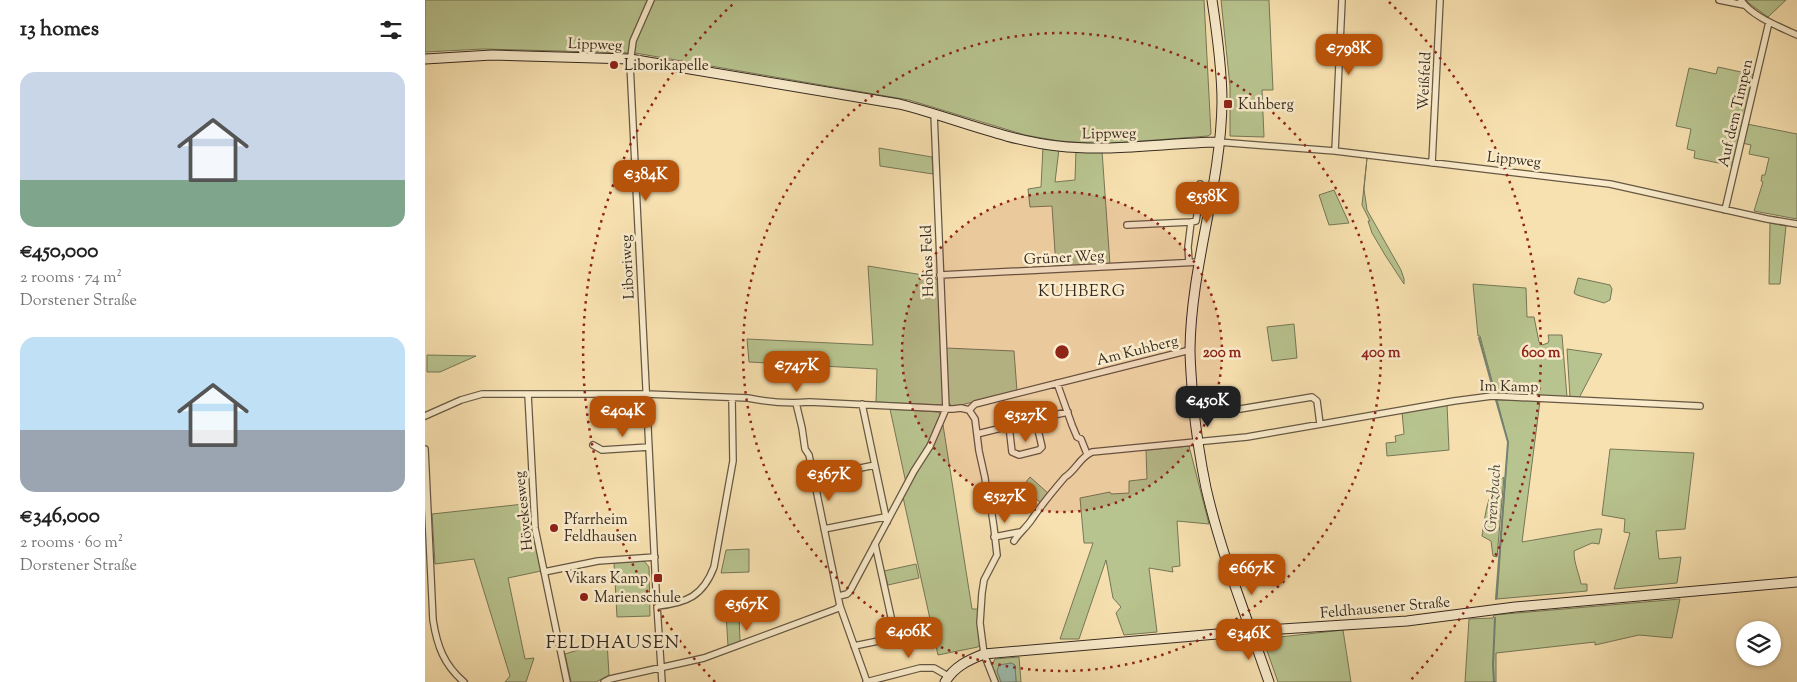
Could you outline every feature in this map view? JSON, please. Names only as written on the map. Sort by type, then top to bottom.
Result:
[{"type":"main road","points":[[1212,0],[1219,55],[1222,102],[1219,142],[1192,311],[1190,350],[1198,442],[1206,488],[1220,539],[1269,682]]},
{"type":"main road","name":"Lippweg","points":[[425,59],[492,54],[630,58],[899,104],[998,134],[1058,146],[1102,149],[1219,142]]},
{"type":"main road","name":"Feldhausener Straße","points":[[946,679],[964,663],[984,654],[1251,631],[1407,621],[1515,607],[1797,582]]},
{"type":"street","name":"Liboriweg","points":[[651,0],[633,41],[630,58],[662,682]]},
{"type":"street","points":[[1335,151],[1342,0]]},
{"type":"street","name":"Weißfeld","points":[[1433,163],[1440,0]]},
{"type":"street","points":[[1719,0],[1742,3],[1769,22],[1797,35]]},
{"type":"street","name":"Auf dem Timpen","points":[[1725,210],[1769,22]]},
{"type":"street","name":"Hohes Feld","points":[[933,113],[947,409]]},
{"type":"street","name":"Lippweg","points":[[1219,142],[1335,151],[1610,184],[1797,224]]},
{"type":"street","points":[[1127,225],[1197,221],[1199,184]]},
{"type":"street","points":[[1189,262],[1188,247],[1191,222]]},
{"type":"street","name":"Grüner Weg","points":[[940,275],[1200,262]]},
{"type":"street","name":"Am Kuhberg","points":[[425,416],[473,396],[528,394],[646,394],[797,403],[961,408],[969,410],[975,404],[1190,350]]},
{"type":"street","points":[[1014,541],[1033,519],[1036,512],[1087,454],[1081,439],[1077,437],[1057,383]]},
{"type":"street","name":"Hövekesweg","points":[[528,394],[534,520],[567,682]]},
{"type":"street","name":"Im Kamp","points":[[1087,454],[1247,437],[1492,396],[1700,406]]},
{"type":"street","points":[[1229,405],[1240,409],[1312,397],[1317,400],[1320,424]]},
{"type":"street","points":[[657,606],[684,602],[695,595],[706,584],[714,567],[733,461],[732,398]]},
{"type":"street","points":[[797,403],[805,449],[809,455],[840,606],[867,682]]},
{"type":"street","points":[[862,404],[886,519]]},
{"type":"street","points":[[839,596],[847,594],[849,591],[875,544],[886,519],[930,446],[947,409]]},
{"type":"street","points":[[969,410],[974,417],[997,555],[984,580],[980,623],[984,654],[995,682]]},
{"type":"street","points":[[977,434],[1068,412]]},
{"type":"street","points":[[1009,426],[1013,452],[1019,455],[1039,450],[1042,447],[1036,421]]},
{"type":"street","points":[[593,445],[602,450],[649,447]]},
{"type":"street","points":[[425,449],[433,620],[436,639],[443,658],[452,671],[464,682]]},
{"type":"street","points":[[813,478],[875,465]]},
{"type":"street","points":[[824,528],[886,519]]},
{"type":"street","points":[[994,536],[1020,532]]},
{"type":"street","points":[[854,646],[893,638],[895,635],[875,544]]},
{"type":"street","points":[[997,555],[1003,553]]},
{"type":"street","points":[[544,572],[598,561],[655,557]]},
{"type":"street","points":[[604,682],[610,679],[704,658],[840,606]]},
{"type":"street","name":"Feldhausener Straße","points":[[867,682],[920,668],[933,668],[946,679]]},
{"type":"green space","points":[[425,0],[1204,0],[1211,134],[1208,136],[1102,144],[1059,141],[1025,135],[909,100],[635,53],[483,49],[425,52]]},
{"type":"green space","points":[[1221,0],[1269,0],[1273,90],[1262,90],[1264,137],[1230,136],[1230,86]]},
{"type":"green space","points":[[1746,0],[1786,0],[1768,17]]},
{"type":"green space","points":[[1718,67],[1755,75],[1733,166],[1694,158],[1695,151],[1687,149],[1691,129],[1676,126],[1689,68],[1716,74]]},
{"type":"green space","points":[[1747,124],[1797,134],[1797,219],[1754,211],[1763,182],[1761,181],[1762,175],[1765,175],[1769,158],[1749,154],[1751,145],[1742,143]]},
{"type":"green space","points":[[1043,147],[1059,149],[1055,182],[1075,180],[1076,150],[1102,151],[1110,265],[1056,267],[1052,206],[1030,207],[1028,189],[1041,187]]},
{"type":"green space","points":[[879,148],[932,157],[933,174],[880,166]]},
{"type":"green space","points":[[1367,158],[1364,189],[1367,210],[1401,270],[1404,284],[1372,233],[1368,221],[1370,221],[1362,205]]},
{"type":"green space","points":[[1334,190],[1349,223],[1329,225],[1319,195]]},
{"type":"green space","points":[[1770,223],[1786,226],[1780,284],[1769,284]]},
{"type":"green space","points":[[868,266],[935,277],[938,281],[944,404],[876,402],[877,369],[749,362],[747,339],[873,345]]},
{"type":"green space","points":[[1578,278],[1610,285],[1612,289],[1610,300],[1604,303],[1574,293]]},
{"type":"green space","points":[[1473,284],[1526,288],[1527,317],[1534,317],[1539,342],[1542,345],[1548,343],[1548,335],[1562,335],[1567,397],[1495,392],[1480,336],[1478,336]]},
{"type":"green space","points":[[1294,324],[1297,358],[1272,361],[1267,327]]},
{"type":"green space","points":[[946,348],[1014,351],[1017,391],[953,407],[948,402]]},
{"type":"green space","points":[[1567,349],[1602,354],[1579,398],[1570,397]]},
{"type":"green space","points":[[427,355],[476,356],[440,372],[427,372]]},
{"type":"green space","points":[[1497,400],[1540,401],[1522,542],[1602,529],[1599,544],[1592,543],[1574,551],[1581,584],[1587,584],[1587,591],[1497,599],[1508,442]]},
{"type":"green space","points":[[1447,404],[1449,450],[1387,456],[1386,443],[1396,442],[1395,436],[1404,434],[1402,412]]},
{"type":"green space","points":[[890,409],[939,412],[942,417],[906,483]]},
{"type":"green space","points":[[943,425],[972,609],[978,609],[980,644],[978,647],[938,655],[903,497]]},
{"type":"green space","points":[[1189,446],[1209,524],[1177,521],[1180,566],[1172,567],[1173,572],[1149,568],[1157,632],[1124,635],[1116,613],[1121,607],[1113,598],[1106,560],[1079,639],[1060,639],[1093,543],[1084,543],[1080,498],[1110,492],[1111,494],[1129,493],[1129,481],[1147,479],[1146,450]]},
{"type":"green space","points":[[1610,449],[1694,453],[1685,529],[1656,531],[1659,559],[1681,557],[1677,583],[1614,589],[1630,533],[1624,532],[1625,519],[1602,515]]},
{"type":"green space","points":[[1030,477],[1049,494],[1041,503],[1022,487]]},
{"type":"green space","points":[[1504,477],[1497,557],[1493,556],[1491,541],[1482,536],[1490,496],[1498,482]]},
{"type":"green space","points":[[524,504],[528,508],[541,571],[508,578],[525,659],[534,658],[526,682],[505,682],[510,676],[474,559],[435,564],[432,514]]},
{"type":"green space","points":[[749,549],[749,572],[721,573],[726,550]]},
{"type":"green space","points":[[644,561],[649,567],[650,616],[617,617],[614,563]]},
{"type":"green space","points":[[916,564],[919,578],[888,585],[884,571]]},
{"type":"green space","points":[[1680,599],[1672,638],[1639,635],[1595,645],[1595,642],[1496,653],[1496,682],[1465,682],[1469,619],[1493,618],[1494,615]]},
{"type":"green space","points":[[726,614],[739,614],[740,641],[728,646]]},
{"type":"green space","points":[[1343,630],[1351,682],[1278,682],[1265,645],[1271,638]]},
{"type":"green space","points":[[607,641],[609,675],[596,682],[571,682],[565,654]]},
{"type":"green space","points":[[1019,657],[1021,682],[1016,682],[1015,665],[1011,663],[997,671],[1001,682],[998,682],[991,667],[995,659]]},
{"type":"shaded area","points":[[1011,663],[1015,665],[1016,682],[1001,682],[997,671],[999,665]]},
{"type":"waterway","name":"Grenzbach","points":[[1479,338],[1494,392]]},
{"type":"waterway","name":"Grenzbach","points":[[1496,400],[1508,442],[1496,599]]},
{"type":"waterway","name":"Grenzbach","points":[[1494,682],[1495,618]]},
{"type":"place","name":"Liborikapelle","points":[[614,65]]},
{"type":"place","name":"Kuhberg","points":[[1228,104]]},
{"type":"place","name":"Pfarrheim Feldhausen","points":[[554,528]]},
{"type":"place","name":"Vikars Kamp","points":[[658,578]]},
{"type":"place","name":"Marienschule","points":[[584,597]]},
{"type":"district","name":"KUHBERG","points":[[1082,290]]},
{"type":"district","name":"FELDHAUSEN","points":[[613,642]]}]
